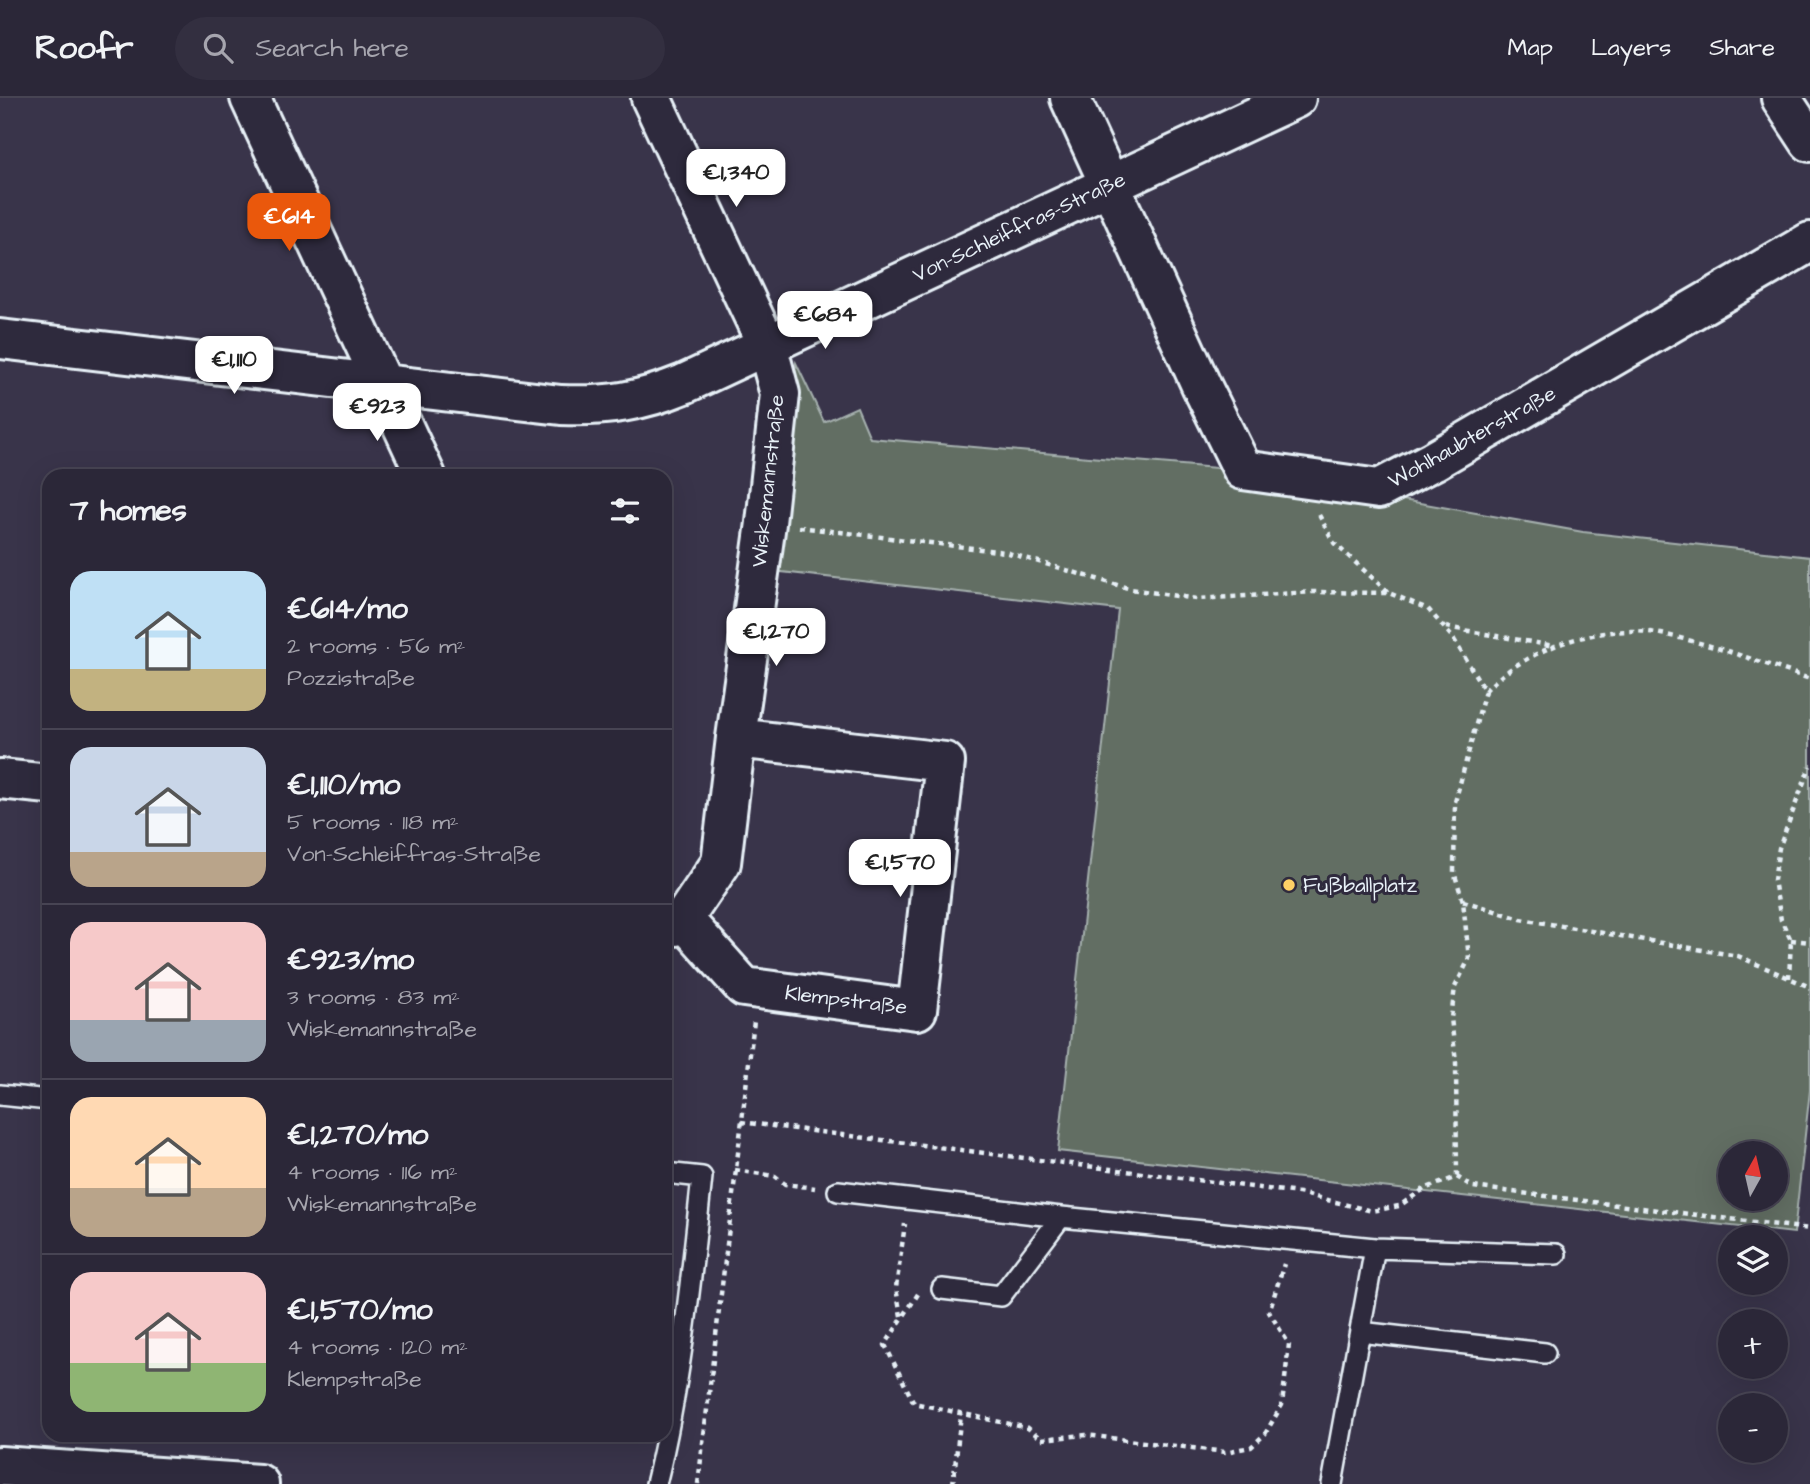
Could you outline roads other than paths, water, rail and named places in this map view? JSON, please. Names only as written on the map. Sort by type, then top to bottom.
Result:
[{"type":"street","points":[[250,98],[423,469]]},
{"type":"street","name":"Wiskemannstraße","points":[[651,98],[766,345],[780,394],[766,523],[721,863],[674,922]]},
{"type":"street","points":[[1070,98],[1109,185]]},
{"type":"street","name":"Von-Schleiffras-Straße","points":[[0,339],[561,405],[597,406],[632,401],[660,394],[1296,98]]},
{"type":"street","points":[[1781,98],[1810,142]]},
{"type":"street","name":"Wohlhaubterstraße","points":[[1109,185],[1243,470],[1380,489],[1433,461],[1810,242]]},
{"type":"street","name":"Klempstraße","points":[[674,922],[744,987],[917,1010],[945,762],[736,738]]},
{"type":"street","points":[[0,779],[42,783]]},
{"type":"street","points":[[0,1466],[127,1479],[259,1484]]},
{"type":"lane","points":[[0,1095],[42,1099]]},
{"type":"lane","points":[[672,1173],[702,1177],[685,1339],[672,1416]]},
{"type":"lane","points":[[838,1191],[1061,1217],[1375,1248],[1556,1254]]},
{"type":"lane","points":[[942,1289],[1001,1296],[1061,1217]]},
{"type":"lane","points":[[1332,1484],[1375,1248]]},
{"type":"lane","points":[[1360,1332],[1545,1353]]},
{"type":"lane","points":[[656,1484],[666,1442]]},
{"type":"place","name":"Fußballplatz","points":[[1289,885]]}]
